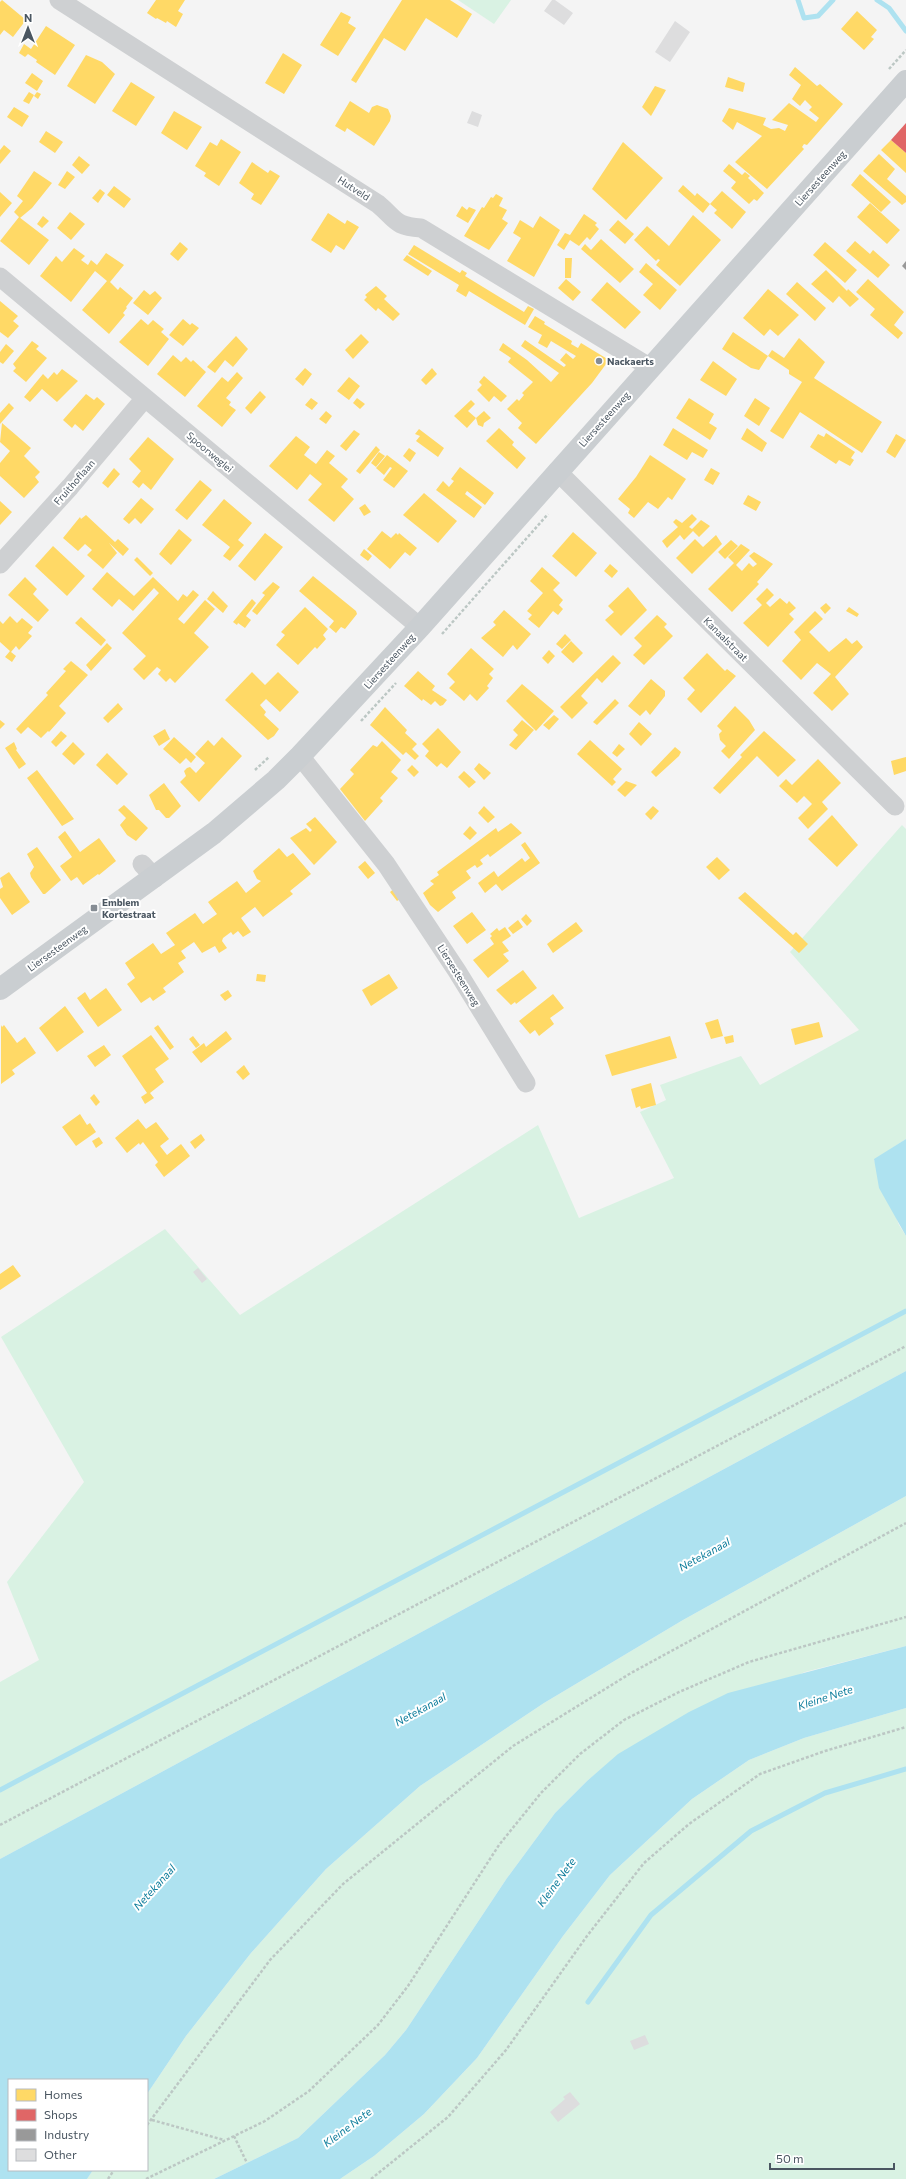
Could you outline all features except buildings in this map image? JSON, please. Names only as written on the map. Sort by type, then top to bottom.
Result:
[{"type":"main road","name":"Liersesteenweg","points":[[0,989],[148,871],[214,833],[276,780],[300,756],[420,627],[557,471],[651,368],[906,81]]},
{"type":"street","name":"Hutveld","points":[[59,0],[378,204],[391,215],[395,222],[406,227],[421,228],[651,368]]},
{"type":"street","name":"Spoorweglei","points":[[0,276],[420,627]]},
{"type":"street","name":"Fruithoflaan","points":[[0,564],[70,487],[145,398]]},
{"type":"street","name":"Kanaalstraat","points":[[557,471],[895,806]]},
{"type":"street","name":"Liersesteenweg","points":[[300,756],[386,864],[458,971],[526,1083]]},
{"type":"path","points":[[253,772],[275,752]]},
{"type":"path","points":[[0,1825],[906,1346]]},
{"type":"path","points":[[148,2124],[270,1960],[342,1884],[512,1746],[632,1673],[906,1522]]},
{"type":"path","points":[[146,2179],[265,2121],[309,2090],[378,2025],[408,1986],[499,1845],[541,1793],[580,1754],[624,1720],[679,1692],[749,1662],[906,1617]]},
{"type":"path","points":[[371,2179],[448,2117],[506,2050],[586,1936],[644,1863],[689,1824],[760,1774],[825,1751],[906,1727]]},
{"type":"path","points":[[151,2120],[224,2140]]},
{"type":"path","points":[[234,2136],[247,2163]]},
{"type":"green space","points":[[458,0],[511,0],[494,24]]},
{"type":"green space","points":[[902,825],[906,829],[906,1139],[874,1160],[899,1225],[906,1236],[906,1371],[0,1859],[0,1682],[39,1660],[7,1582],[84,1482],[1,1337],[165,1229],[240,1315],[538,1125],[579,1218],[674,1178],[640,1112],[666,1100],[660,1085],[741,1056],[760,1085],[859,1030],[790,952]]},
{"type":"green space","points":[[906,1496],[906,1646],[805,1672],[618,1755],[587,1781],[555,1813],[507,1878],[406,2030],[385,2055],[298,2138],[214,2179],[87,2179],[92,2171],[148,2171],[148,2093],[186,2036],[251,1953],[326,1869],[420,1786],[544,1703],[683,1620]]},
{"type":"green space","points":[[906,1708],[906,2179],[340,2179],[374,2156],[424,2114],[477,2058],[563,1936],[610,1875],[692,1799],[749,1760],[804,1738]]},
{"type":"water","points":[[906,1139],[906,1236],[879,1188],[874,1159]]},
{"type":"water","name":"Netekanaal","points":[[906,1371],[906,1496],[683,1620],[544,1703],[420,1786],[326,1869],[251,1953],[186,2036],[148,2093],[148,2079],[8,2079],[8,2171],[92,2171],[87,2179],[0,2179],[0,1859]]},
{"type":"water","name":"Kleine Nete","points":[[906,1646],[906,1708],[804,1738],[749,1760],[692,1799],[610,1875],[563,1936],[477,2058],[424,2114],[374,2156],[340,2179],[214,2179],[298,2138],[385,2055],[406,2030],[507,1878],[555,1813],[587,1781],[618,1754],[689,1712],[728,1693]]},
{"type":"waterway","points":[[798,0],[804,18],[818,16],[833,0]]},
{"type":"waterway","points":[[877,0],[889,8],[906,31]]},
{"type":"waterway","points":[[0,1790],[906,1311]]},
{"type":"waterway","points":[[588,2002],[651,1915],[751,1831],[825,1793],[906,1769]]},
{"type":"place","name":"Nackaerts","points":[[599,361]]},
{"type":"place","name":"Emblem Kortestraat","points":[[94,908]]}]
